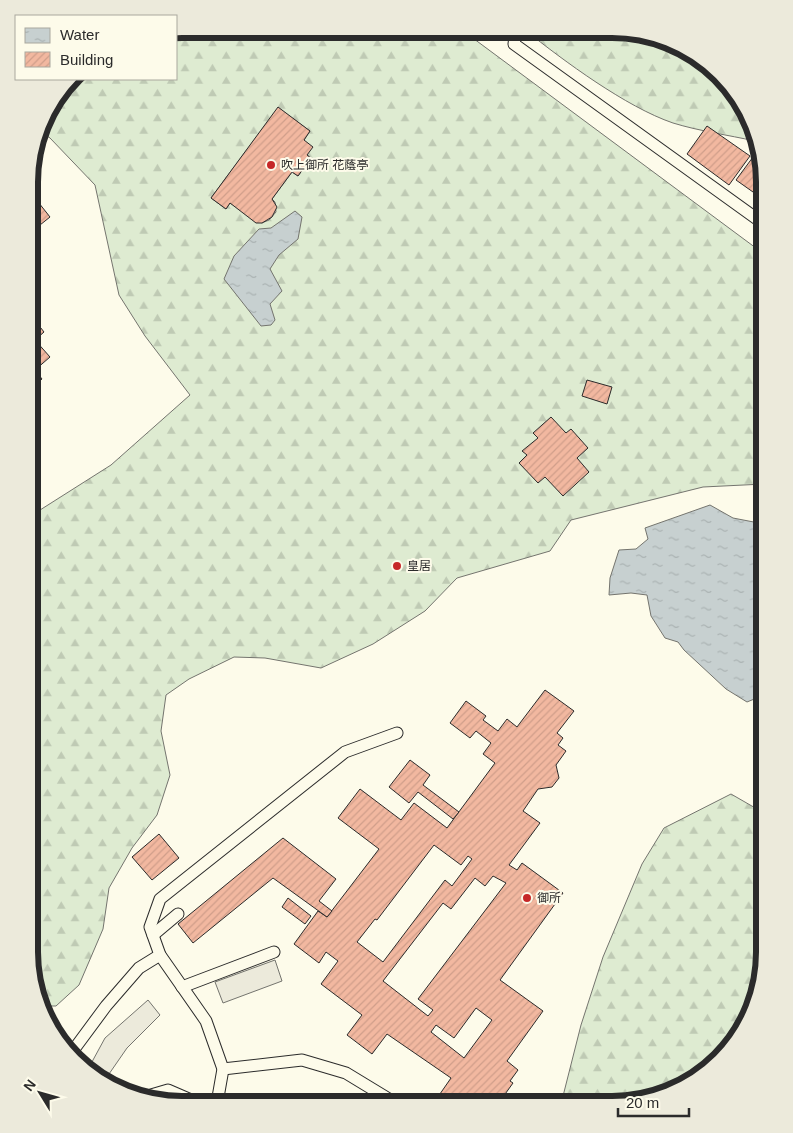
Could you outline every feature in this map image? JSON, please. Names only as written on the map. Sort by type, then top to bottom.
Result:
[{"type":"lane","points":[[515,38],[514,44],[756,218]]},
{"type":"lane","points":[[217,1096],[223,1069],[206,1021],[160,955],[150,927],[160,899],[346,752],[397,733]]},
{"type":"lane","points":[[153,935],[178,914]]},
{"type":"lane","points":[[182,987],[274,952]]},
{"type":"lane","points":[[75,1048],[106,1006],[138,968],[160,955]]},
{"type":"lane","points":[[223,1069],[302,1060],[346,1073],[384,1096]]},
{"type":"lane","points":[[157,1093],[168,1090],[182,1096]]},
{"type":"green space","points":[[178,38],[473,38],[756,248],[756,484],[703,487],[571,520],[550,551],[457,578],[425,611],[373,644],[321,668],[265,658],[234,657],[189,679],[166,695],[161,731],[170,775],[157,815],[132,848],[109,888],[103,929],[79,985],[56,1006],[48,1006],[42,989],[38,952],[38,511],[111,465],[190,395],[145,336],[119,295],[95,185],[45,135],[48,126],[67,94],[79,80],[178,80]],"holes":[[[278,108],[310,131],[304,140],[307,155],[311,158],[298,176],[292,172],[272,199],[275,202],[276,212],[269,220],[262,223],[230,203],[226,209],[211,198]]]},
{"type":"green space","points":[[536,38],[631,39],[667,48],[699,67],[726,94],[741,118],[749,140],[683,126],[655,116],[616,95]]},
{"type":"green space","points":[[731,794],[755,808],[755,961],[753,980],[748,998],[741,1015],[720,1047],[707,1060],[675,1081],[640,1093],[612,1096],[563,1096],[581,1025],[603,957],[642,864],[664,828]]},
{"type":"shaded area","points":[[275,960],[282,981],[223,1003],[215,982]]},
{"type":"shaded area","points":[[148,1000],[160,1015],[127,1048],[109,1076],[91,1063],[105,1038]]},
{"type":"water","points":[[295,211],[302,217],[298,239],[279,255],[270,269],[282,291],[270,304],[275,320],[271,325],[261,326],[224,279],[234,256],[259,229],[271,228]]},
{"type":"water","points":[[710,505],[733,518],[756,522],[755,699],[747,702],[726,689],[684,650],[678,642],[665,638],[651,616],[647,595],[631,593],[609,595],[610,578],[619,550],[636,549],[648,539],[645,528]]},
{"type":"building","name":"吹上御所 花蔭亭","points":[[278,107],[310,131],[304,140],[313,147],[307,155],[311,158],[298,176],[292,172],[272,199],[277,207],[272,217],[262,223],[256,223],[230,203],[226,209],[211,198]]},
{"type":"building","points":[[707,126],[750,156],[729,185],[687,154]]},
{"type":"building","points":[[753,157],[756,188],[753,192],[736,180]]},
{"type":"building","points":[[38,202],[50,217],[38,227]]},
{"type":"building","points":[[38,324],[44,332],[38,337]]},
{"type":"building","points":[[38,343],[50,357],[38,367]]},
{"type":"building","points":[[38,374],[42,379],[38,382]]},
{"type":"building","points":[[587,380],[612,387],[607,404],[582,396]]},
{"type":"building","points":[[551,417],[566,433],[571,429],[588,448],[577,458],[589,472],[563,496],[545,477],[538,483],[519,463],[527,455],[522,451],[538,438],[533,433]]},
{"type":"building","name":"御所","points":[[545,690],[574,711],[557,733],[563,738],[558,745],[566,751],[556,765],[559,778],[552,787],[538,789],[523,811],[540,823],[509,865],[517,870],[522,863],[563,893],[500,980],[543,1011],[507,1061],[518,1070],[510,1081],[513,1083],[504,1096],[439,1096],[451,1078],[387,1034],[372,1054],[347,1035],[362,1015],[321,984],[338,961],[326,952],[319,963],[294,944],[318,911],[327,917],[379,849],[338,818],[360,789],[401,820],[414,803],[447,828],[495,763],[483,754],[491,743],[476,731],[470,738],[450,723],[466,701],[486,716],[483,720],[498,731],[507,719],[517,727]],"holes":[[[434,845],[461,865],[468,856],[472,859],[452,886],[445,880],[383,962],[357,942],[375,919],[377,920]],[[493,876],[506,883],[418,999],[433,1010],[428,1016],[383,981],[443,903],[451,909],[475,878],[485,886]],[[476,1008],[492,1020],[464,1058],[431,1032],[436,1025],[454,1038]]]},
{"type":"building","points":[[410,760],[430,775],[423,785],[459,812],[453,819],[418,792],[409,803],[389,787]]},
{"type":"building","points":[[159,834],[179,858],[152,880],[132,857]]},
{"type":"building","points":[[283,838],[336,879],[319,901],[332,911],[327,917],[273,878],[193,943],[178,924]]},
{"type":"building","points":[[288,898],[311,916],[305,924],[282,907]]},
{"type":"place","name":"吹上御所 花蔭亭","points":[[271,165]]},
{"type":"place","name":"皇居","points":[[397,566]]},
{"type":"place","name":"御所","points":[[527,898]]}]
